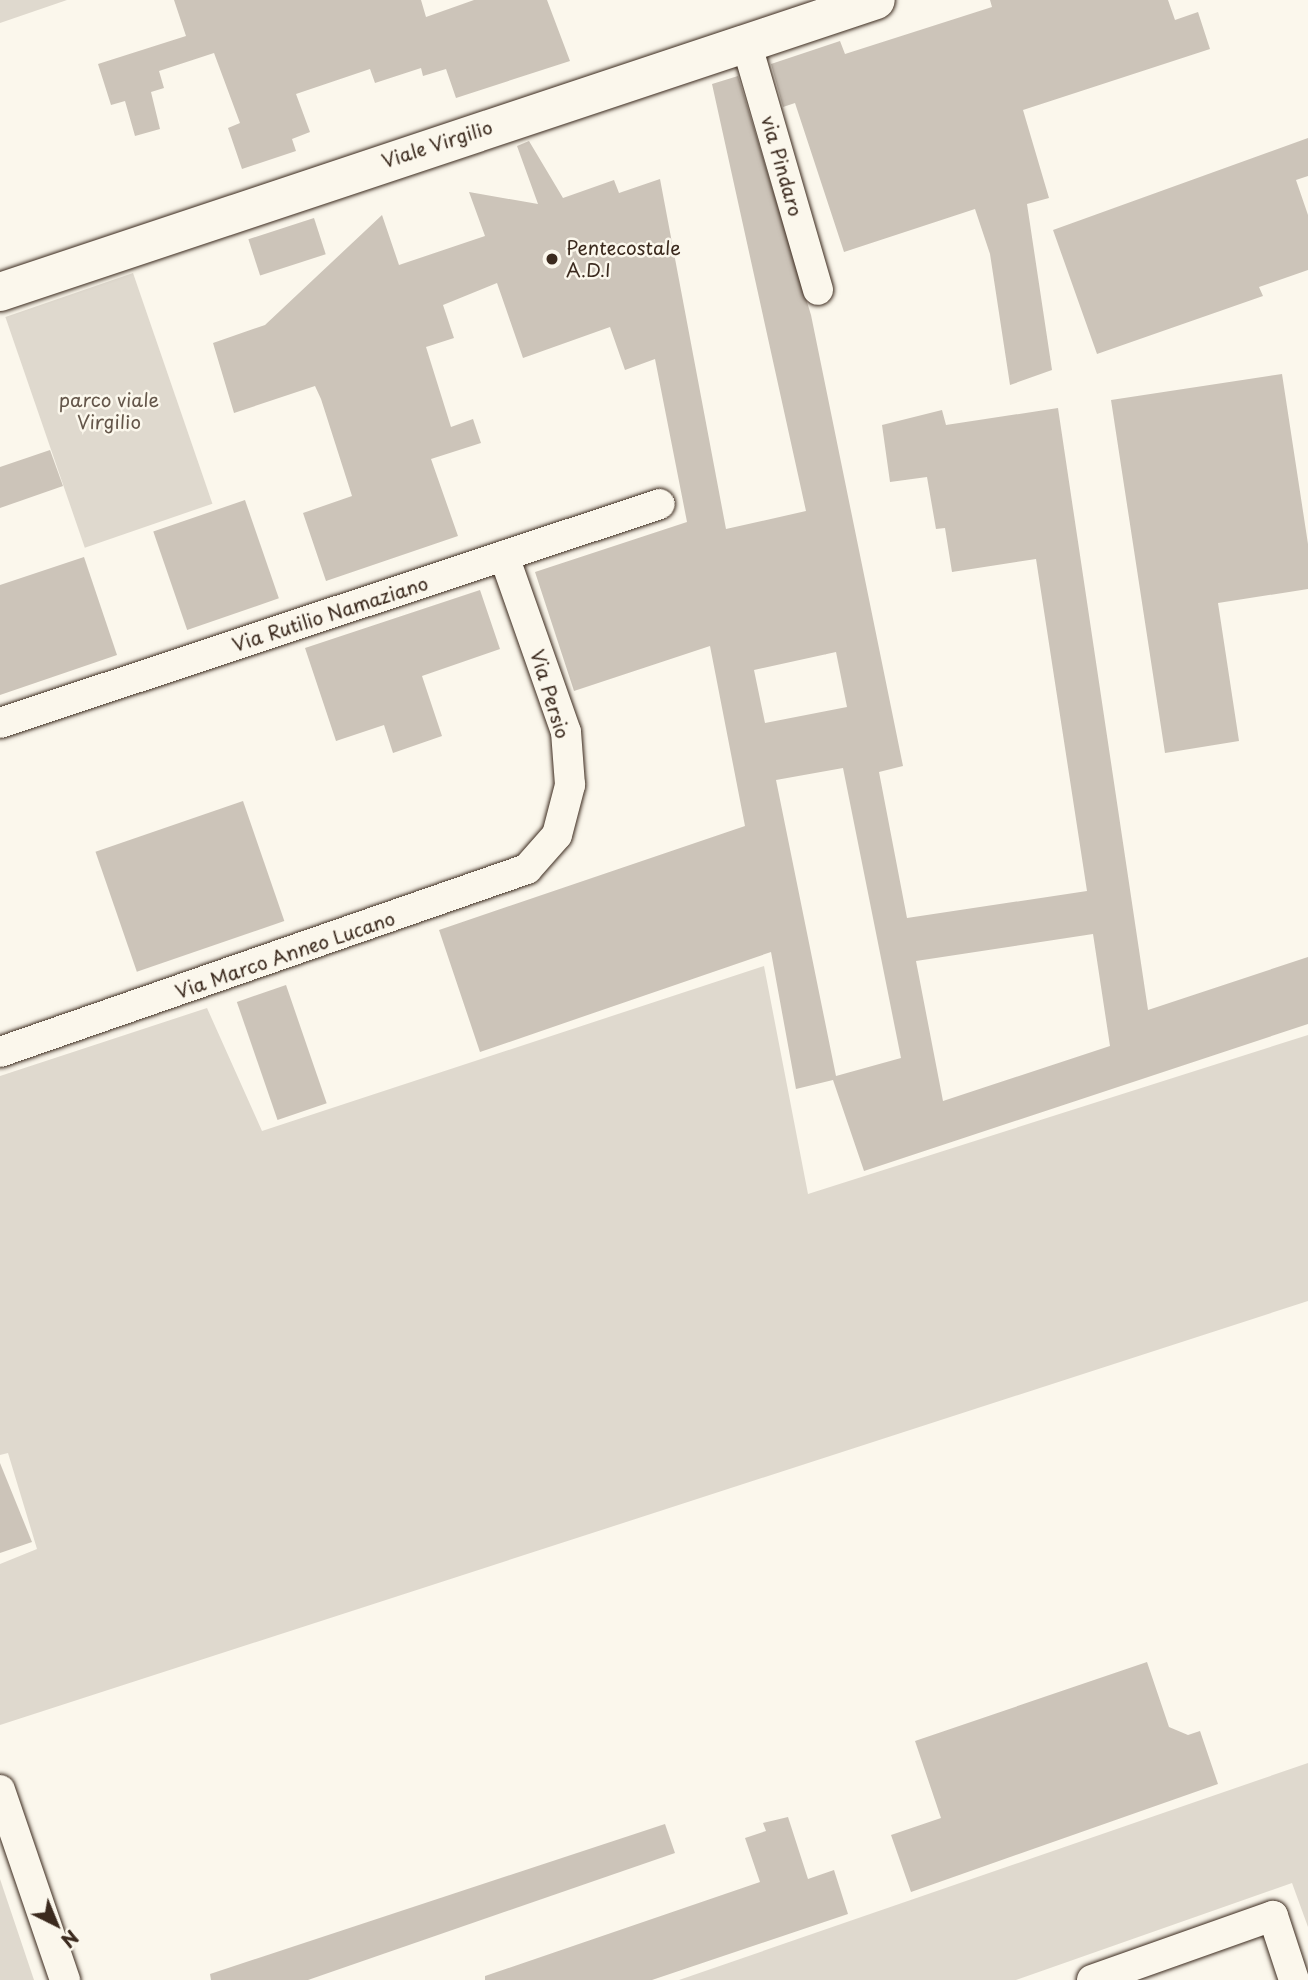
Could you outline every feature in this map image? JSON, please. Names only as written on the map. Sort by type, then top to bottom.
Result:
[{"type":"street","name":"Viale Virgilio","points":[[0,292],[746,41],[876,0]]},
{"type":"street","name":"via Pindaro","points":[[746,41],[818,290]]},
{"type":"street","name":"Via Rutilio Namaziano","points":[[0,723],[660,505]]},
{"type":"street","name":"Via Persio","points":[[504,556],[566,732],[570,785],[557,835]]},
{"type":"street","name":"Via Marco Anneo Lucano","points":[[0,1052],[474,891],[527,869],[557,835]]},
{"type":"street","points":[[0,1790],[65,1980]]},
{"type":"street","points":[[1093,1980],[1273,1916],[1294,1980]]},
{"type":"green space","points":[[0,0],[67,0],[0,23]]},
{"type":"green space","name":"parco viale Virgilio","points":[[133,273],[212,504],[85,548],[5,317]]},
{"type":"green space","points":[[764,966],[808,1194],[1308,1035],[1308,1301],[0,1725],[0,1564],[37,1549],[8,1453],[0,1455],[0,1076],[207,1008],[262,1131]]},
{"type":"green space","points":[[1308,1763],[1308,1927],[1292,1883],[1016,1980],[679,1980]]},
{"type":"green space","points":[[0,1879],[34,1980],[0,1980]]},
{"type":"building","points":[[174,0],[421,0],[426,17],[474,0],[547,0],[570,61],[456,98],[446,69],[423,76],[421,68],[375,83],[370,69],[296,94],[310,132],[292,139],[296,151],[242,169],[228,128],[240,123],[214,53],[159,71],[164,88],[151,92],[160,129],[135,136],[125,101],[111,105],[98,64],[186,36]]},
{"type":"building","points":[[990,0],[1168,0],[1175,20],[1198,12],[1210,49],[1023,110],[1049,198],[1027,204],[1052,370],[1010,385],[990,254],[975,209],[844,252],[795,103],[783,107],[771,64],[840,41],[845,54],[992,7]]},
{"type":"building","points":[[738,76],[811,315],[903,766],[879,772],[907,918],[1087,891],[1036,559],[952,572],[945,528],[936,529],[927,477],[890,482],[882,425],[942,410],[946,425],[1058,408],[1148,1010],[1308,957],[1308,1024],[864,1171],[833,1080],[796,1089],[771,952],[480,1052],[439,930],[745,826],[710,646],[574,691],[535,572],[687,522],[655,359],[625,370],[610,327],[523,358],[497,283],[443,305],[454,338],[426,347],[451,427],[473,419],[481,443],[431,459],[458,536],[326,581],[303,513],[352,496],[315,386],[234,413],[213,343],[265,325],[382,215],[399,265],[485,236],[469,192],[538,204],[517,146],[529,141],[563,198],[614,180],[619,193],[660,179],[726,529],[806,511],[712,84]],"holes":[[[836,652],[847,707],[765,723],[754,670]],[[843,768],[901,1058],[836,1076],[776,780]],[[1093,934],[1110,1046],[943,1101],[916,961]]]},
{"type":"building","points":[[1308,138],[1308,176],[1296,180],[1308,215],[1308,270],[1259,287],[1263,296],[1097,354],[1053,230]]},
{"type":"building","points":[[314,218],[326,254],[260,275],[248,239]]},
{"type":"building","points":[[1282,374],[1308,544],[1308,589],[1218,603],[1239,741],[1165,753],[1111,400]]},
{"type":"building","points":[[50,450],[63,486],[0,508],[0,467]]},
{"type":"building","points":[[245,500],[279,598],[187,630],[153,532]]},
{"type":"building","points":[[84,557],[117,655],[0,695],[0,585]]},
{"type":"building","points":[[480,590],[500,649],[422,676],[442,736],[393,753],[384,725],[336,741],[305,648]]},
{"type":"building","points":[[243,801],[284,921],[137,972],[95,852]]},
{"type":"building","points":[[286,985],[327,1103],[278,1120],[237,1002]]},
{"type":"building","points":[[0,1463],[32,1542],[0,1553]]},
{"type":"building","points":[[1147,1662],[1169,1727],[1188,1735],[1200,1731],[1218,1784],[911,1892],[891,1835],[941,1818],[915,1741]]},
{"type":"building","points":[[788,1817],[808,1879],[834,1870],[848,1914],[652,1980],[485,1980],[485,1976],[760,1882],[745,1838],[766,1831],[763,1823]]},
{"type":"building","points":[[665,1824],[675,1853],[308,1980],[211,1980],[210,1974]]},
{"type":"place","name":"Pentecostale A.D.I","points":[[552,259]]}]
